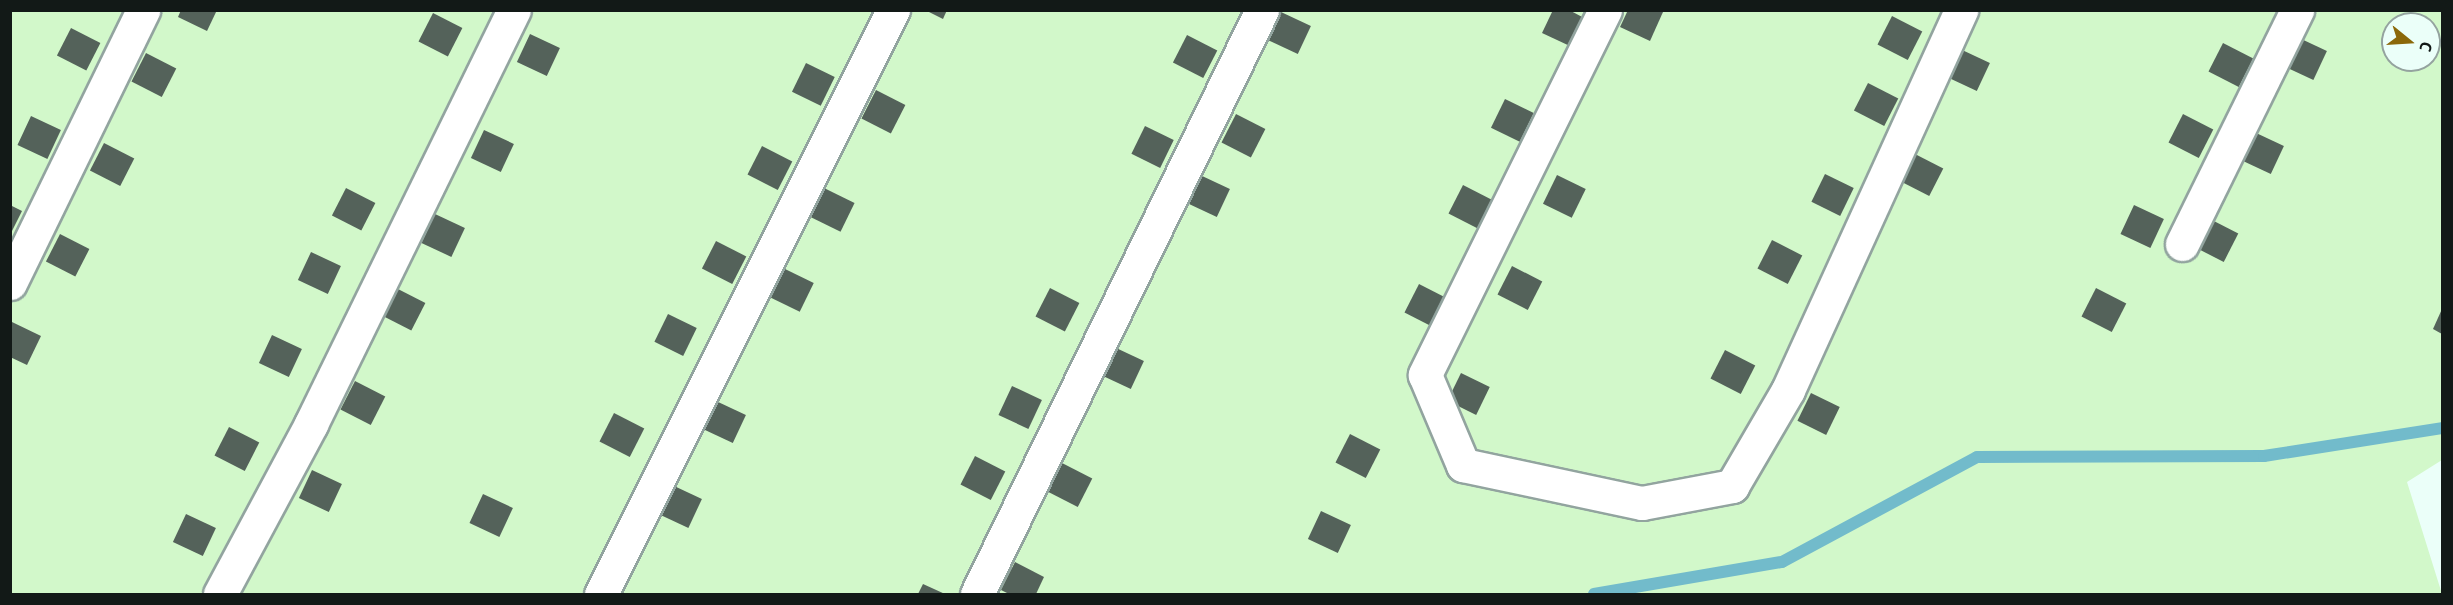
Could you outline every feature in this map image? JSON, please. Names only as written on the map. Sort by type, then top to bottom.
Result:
[{"type":"lane","points":[[10,283],[143,10]]},
{"type":"lane","points":[[220,594],[311,424],[514,10]]},
{"type":"lane","points":[[601,594],[893,10]]},
{"type":"lane","points":[[977,594],[1262,10]]},
{"type":"lane","points":[[1605,10],[1425,375],[1462,465],[1641,503],[1732,486],[1788,390],[1961,10]]},
{"type":"lane","points":[[2182,244],[2297,10]]},
{"type":"green space","points":[[10,11],[2442,11],[2442,460],[2407,482],[2442,594],[11,594]]},
{"type":"building","points":[[181,10],[217,10],[207,31],[178,17]]},
{"type":"building","points":[[925,10],[947,10],[943,19]]},
{"type":"building","points":[[1553,10],[1569,10],[1586,19],[1572,47],[1542,33]]},
{"type":"building","points":[[1628,10],[1663,12],[1650,41],[1620,27]]},
{"type":"building","points":[[1281,12],[1311,26],[1298,54],[1268,40]]},
{"type":"building","points":[[433,13],[462,28],[448,56],[418,42]]},
{"type":"building","points":[[1892,16],[1922,31],[1908,60],[1877,45]]},
{"type":"building","points":[[71,28],[100,43],[86,71],[57,56]]},
{"type":"building","points":[[530,34],[560,48],[547,76],[517,62]]},
{"type":"building","points":[[1187,35],[1217,50],[1203,78],[1173,63]]},
{"type":"building","points":[[2297,37],[2327,51],[2313,80],[2283,66]]},
{"type":"building","points":[[2223,43],[2253,58],[2239,87],[2208,72]]},
{"type":"building","points":[[1960,49],[1990,63],[1977,91],[1947,77]]},
{"type":"building","points":[[146,53],[176,68],[162,97],[131,82]]},
{"type":"building","points":[[806,63],[835,77],[821,106],[792,92]]},
{"type":"building","points":[[1868,83],[1898,98],[1884,126],[1854,111]]},
{"type":"building","points":[[876,90],[905,105],[891,133],[861,119]]},
{"type":"building","points":[[1505,99],[1534,113],[1520,142],[1491,128]]},
{"type":"building","points":[[1236,114],[1265,129],[1251,157],[1221,143]]},
{"type":"building","points":[[2183,114],[2213,129],[2199,158],[2168,143]]},
{"type":"building","points":[[31,116],[61,130],[47,159],[17,145]]},
{"type":"building","points":[[1145,126],[1174,140],[1160,168],[1131,154]]},
{"type":"building","points":[[484,130],[514,144],[501,172],[471,158]]},
{"type":"building","points":[[2254,132],[2284,146],[2271,174],[2241,160]]},
{"type":"building","points":[[104,143],[134,158],[120,186],[90,171]]},
{"type":"building","points":[[762,146],[792,161],[778,190],[747,175]]},
{"type":"building","points":[[1913,153],[1943,168],[1929,196],[1899,181]]},
{"type":"building","points":[[1825,174],[1854,188],[1840,216],[1811,202]]},
{"type":"building","points":[[1200,175],[1230,189],[1217,217],[1187,203]]},
{"type":"building","points":[[1557,175],[1586,189],[1572,218],[1543,204]]},
{"type":"building","points":[[1463,185],[1493,200],[1479,229],[1448,214]]},
{"type":"building","points":[[346,188],[375,203],[361,231],[332,216]]},
{"type":"building","points":[[824,188],[855,203],[841,232],[810,217]]},
{"type":"building","points":[[10,205],[22,211],[10,235]]},
{"type":"building","points":[[2134,205],[2164,219],[2150,248],[2120,234]]},
{"type":"building","points":[[435,214],[465,228],[451,257],[421,243]]},
{"type":"building","points":[[2208,218],[2238,233],[2224,262],[2193,247]]},
{"type":"building","points":[[60,234],[89,249],[75,277],[46,262]]},
{"type":"building","points":[[1772,240],[1802,255],[1788,284],[1757,269]]},
{"type":"building","points":[[716,241],[746,256],[732,284],[702,269]]},
{"type":"building","points":[[311,252],[341,266],[328,294],[298,280]]},
{"type":"building","points":[[1512,266],[1542,281],[1528,310],[1497,295]]},
{"type":"building","points":[[785,269],[814,283],[800,312],[771,298]]},
{"type":"building","points":[[1419,284],[1448,299],[1434,327],[1404,313]]},
{"type":"building","points":[[396,288],[425,303],[411,331],[382,316]]},
{"type":"building","points":[[1050,288],[1079,303],[1065,331],[1035,317]]},
{"type":"building","points":[[2096,288],[2126,303],[2112,332],[2081,317]]},
{"type":"building","points":[[2442,309],[2442,334],[2433,329]]},
{"type":"building","points":[[668,314],[697,328],[683,356],[654,342]]},
{"type":"building","points":[[12,322],[41,336],[27,365],[10,357]]},
{"type":"building","points":[[272,335],[302,349],[289,377],[259,363]]},
{"type":"building","points":[[1114,347],[1144,361],[1131,389],[1101,375]]},
{"type":"building","points":[[1725,350],[1755,365],[1741,394],[1710,379]]},
{"type":"building","points":[[1461,373],[1490,387],[1476,415],[1447,401]]},
{"type":"building","points":[[355,381],[385,396],[371,425],[340,410]]},
{"type":"building","points":[[1012,386],[1042,400],[1028,429],[998,415]]},
{"type":"building","points":[[1811,393],[1840,407],[1826,435],[1797,421]]},
{"type":"building","points":[[716,401],[746,415],[733,443],[703,429]]},
{"type":"building","points":[[614,413],[644,428],[630,457],[599,442]]},
{"type":"building","points":[[229,427],[259,442],[245,471],[214,456]]},
{"type":"building","points":[[1350,434],[1380,449],[1366,478],[1335,463]]},
{"type":"building","points":[[975,456],[1005,471],[991,500],[960,485]]},
{"type":"building","points":[[1062,463],[1092,478],[1078,507],[1047,492]]},
{"type":"building","points":[[312,470],[342,484],[329,512],[299,498]]},
{"type":"building","points":[[672,485],[702,499],[688,528],[658,514]]},
{"type":"building","points":[[483,494],[513,508],[499,537],[469,523]]},
{"type":"building","points":[[1321,511],[1351,525],[1338,553],[1308,539]]},
{"type":"building","points":[[186,514],[216,528],[203,556],[173,542]]},
{"type":"building","points":[[1015,562],[1044,577],[1036,594],[1009,594],[1001,590]]},
{"type":"building","points":[[923,584],[945,594],[918,594]]},
{"type":"waterway","points":[[1594,594],[1782,562],[1977,457],[2264,456],[2442,428]]}]
